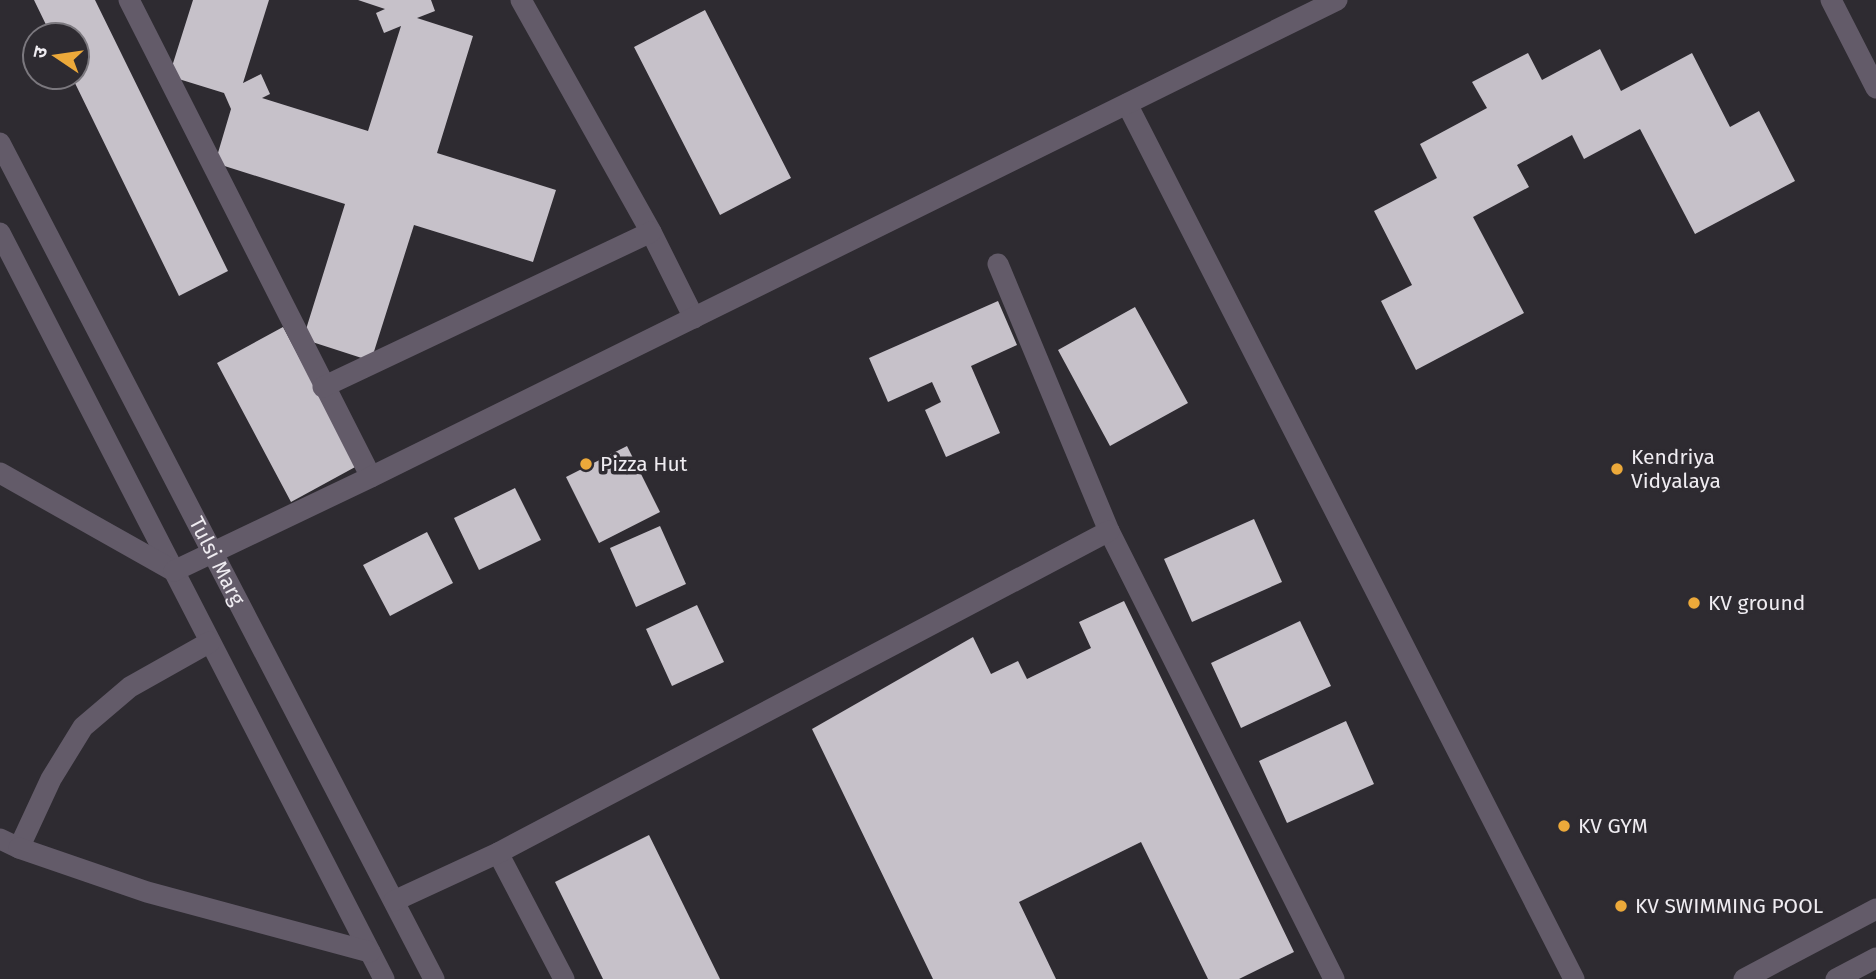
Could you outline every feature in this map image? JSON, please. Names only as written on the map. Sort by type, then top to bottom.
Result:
[{"type":"street","points":[[129,0],[371,477]]},
{"type":"street","points":[[521,0],[651,232],[694,318]]},
{"type":"street","points":[[0,473],[174,571],[371,477],[1338,0]]},
{"type":"street","points":[[1830,0],[1876,88]]},
{"type":"street","points":[[1127,104],[1574,979]]},
{"type":"street","name":"Tulsi Marg","points":[[0,143],[434,979]]},
{"type":"street","points":[[323,387],[651,232]]},
{"type":"street","name":"Tulsi Marg","points":[[0,233],[384,979]]},
{"type":"street","points":[[998,264],[1109,531],[1334,979]]},
{"type":"street","points":[[394,901],[498,853],[1109,531]]},
{"type":"street","points":[[210,642],[130,687],[83,727],[9,843],[147,892],[370,952]]},
{"type":"street","points":[[498,853],[564,979]]},
{"type":"street","points":[[1744,979],[1876,909]]},
{"type":"street","points":[[1836,979],[1876,958]]},
{"type":"building","points":[[34,0],[95,0],[228,271],[179,296],[79,91],[91,91],[91,21],[44,21]]},
{"type":"building","points":[[193,0],[269,0],[243,83],[261,74],[270,94],[262,98],[368,131],[401,26],[384,33],[376,13],[385,9],[358,0],[431,0],[435,11],[417,18],[473,36],[437,153],[556,190],[533,262],[414,225],[371,361],[303,339],[345,204],[215,163],[231,109],[224,93],[169,76]]},
{"type":"building","points":[[705,10],[791,178],[720,215],[634,47]]},
{"type":"building","points":[[1600,49],[1621,91],[1692,53],[1730,127],[1759,111],[1795,181],[1695,234],[1640,129],[1584,159],[1572,135],[1517,165],[1529,187],[1473,217],[1524,313],[1416,370],[1381,301],[1412,285],[1374,211],[1437,178],[1420,144],[1487,108],[1472,82],[1528,53],[1542,80]]},
{"type":"building","points":[[998,301],[1017,345],[971,366],[1000,433],[946,457],[925,410],[941,402],[932,382],[888,402],[869,358]]},
{"type":"building","points":[[1135,307],[1188,403],[1110,446],[1058,350]]},
{"type":"building","points":[[283,327],[357,466],[291,502],[217,363]]},
{"type":"building","points":[[627,446],[660,512],[599,543],[566,477]]},
{"type":"building","points":[[515,488],[541,540],[479,570],[454,518]]},
{"type":"building","points":[[1254,519],[1282,582],[1192,622],[1164,559]]},
{"type":"building","points":[[660,526],[686,584],[636,607],[610,548]]},
{"type":"building","points":[[427,532],[453,583],[390,616],[363,565]]},
{"type":"building","points":[[1124,601],[1294,952],[1239,979],[1208,979],[1141,842],[1019,902],[1056,979],[933,979],[812,729],[973,637],[991,674],[1018,661],[1027,679],[1091,648],[1079,622]]},
{"type":"building","points":[[697,605],[724,662],[672,686],[646,629]]},
{"type":"building","points":[[1300,621],[1331,686],[1241,728],[1211,663]]},
{"type":"building","points":[[1346,721],[1374,784],[1287,823],[1259,761]]},
{"type":"building","points":[[649,835],[720,979],[603,979],[555,882]]},
{"type":"place","name":"Pizza Hut","points":[[586,464]]},
{"type":"place","name":"Kendriya Vidyalaya","points":[[1617,469]]},
{"type":"place","name":"KV ground","points":[[1694,603]]},
{"type":"place","name":"KV GYM","points":[[1564,826]]},
{"type":"place","name":"KV SWIMMING POOL","points":[[1621,906]]}]
